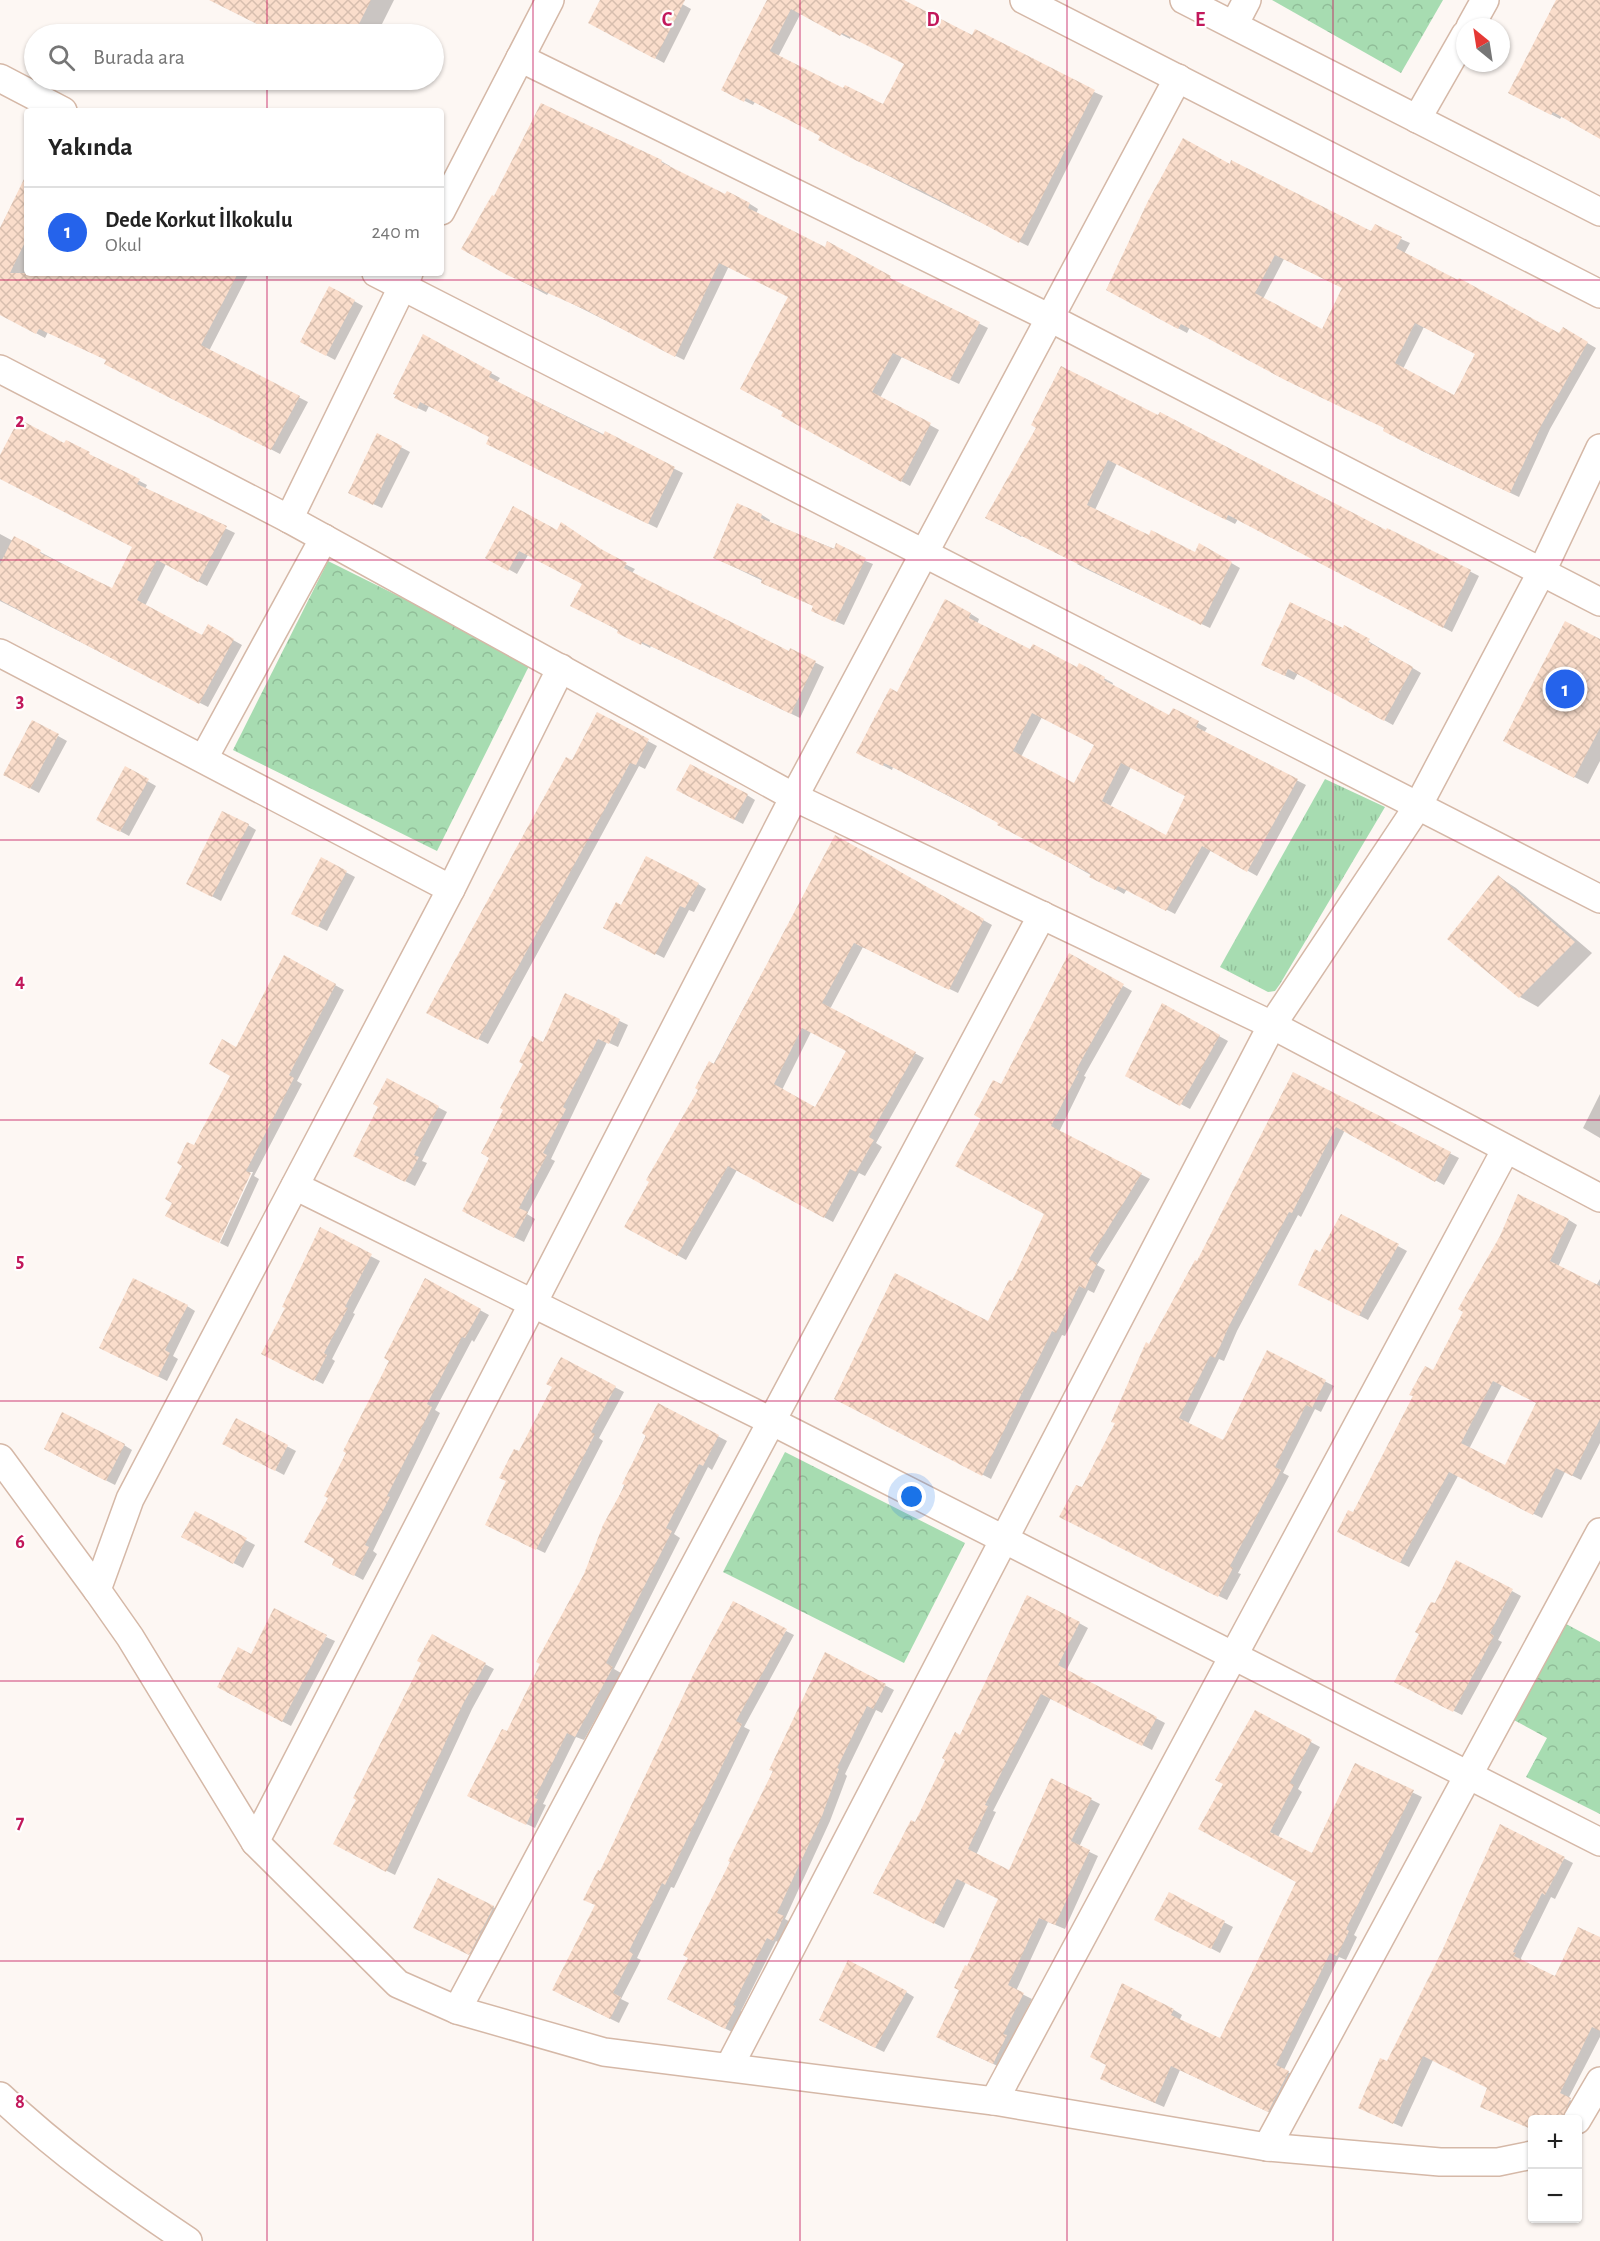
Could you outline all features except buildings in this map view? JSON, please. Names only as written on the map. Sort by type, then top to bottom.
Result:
[{"type":"street","points":[[444,205],[550,0]]},
{"type":"street","points":[[1024,0],[1600,294]]},
{"type":"street","points":[[1184,0],[1600,212]]},
{"type":"street","points":[[1234,25],[1246,0]]},
{"type":"street","points":[[1475,18],[1485,0]]},
{"type":"street","points":[[1417,118],[1456,51]]},
{"type":"street","points":[[520,58],[1050,318],[1600,602]]},
{"type":"street","points":[[0,78],[57,108]]},
{"type":"street","points":[[255,1842],[794,797],[1178,78]]},
{"type":"street","points":[[388,276],[405,280],[924,554],[1600,899]]},
{"type":"street","points":[[290,519],[405,280]]},
{"type":"street","points":[[0,369],[290,519],[794,797],[1272,1025],[1600,1198]]},
{"type":"street","points":[[729,2067],[1272,1025],[1418,806],[1541,573],[1600,448]]},
{"type":"street","points":[[204,758],[324,538]]},
{"type":"street","points":[[0,653],[451,889]]},
{"type":"street","points":[[97,1590],[130,1499],[451,889],[561,668]]},
{"type":"street","points":[[457,2010],[1042,915]]},
{"type":"street","points":[[994,2101],[1506,1149]]},
{"type":"street","points":[[295,1186],[771,1421],[1600,1842]]},
{"type":"street","points":[[0,1458],[130,1637],[255,1842],[398,1984],[457,2010],[604,2052],[994,2101],[1268,2147],[1440,2163],[1498,2162],[1528,2156]]},
{"type":"street","points":[[1268,2147],[1600,1532]]},
{"type":"street","points":[[1580,2115],[1600,2080]]},
{"type":"street","points":[[0,2096],[46,2139],[117,2193],[188,2241]]},
{"type":"green space","points":[[1272,0],[1443,0],[1401,73]]},
{"type":"green space","points":[[328,561],[531,662],[437,851],[233,750]]},
{"type":"green space","points":[[1325,779],[1385,807],[1280,984],[1275,991],[1268,992],[1220,967]]},
{"type":"green space","points":[[785,1452],[965,1543],[904,1663],[723,1572]]},
{"type":"green space","points":[[1566,1624],[1600,1642],[1600,1814],[1526,1777],[1547,1738],[1512,1719]]},
{"type":"place","name":"Dede Korkut İlkokulu","points":[[1565,689]]}]
